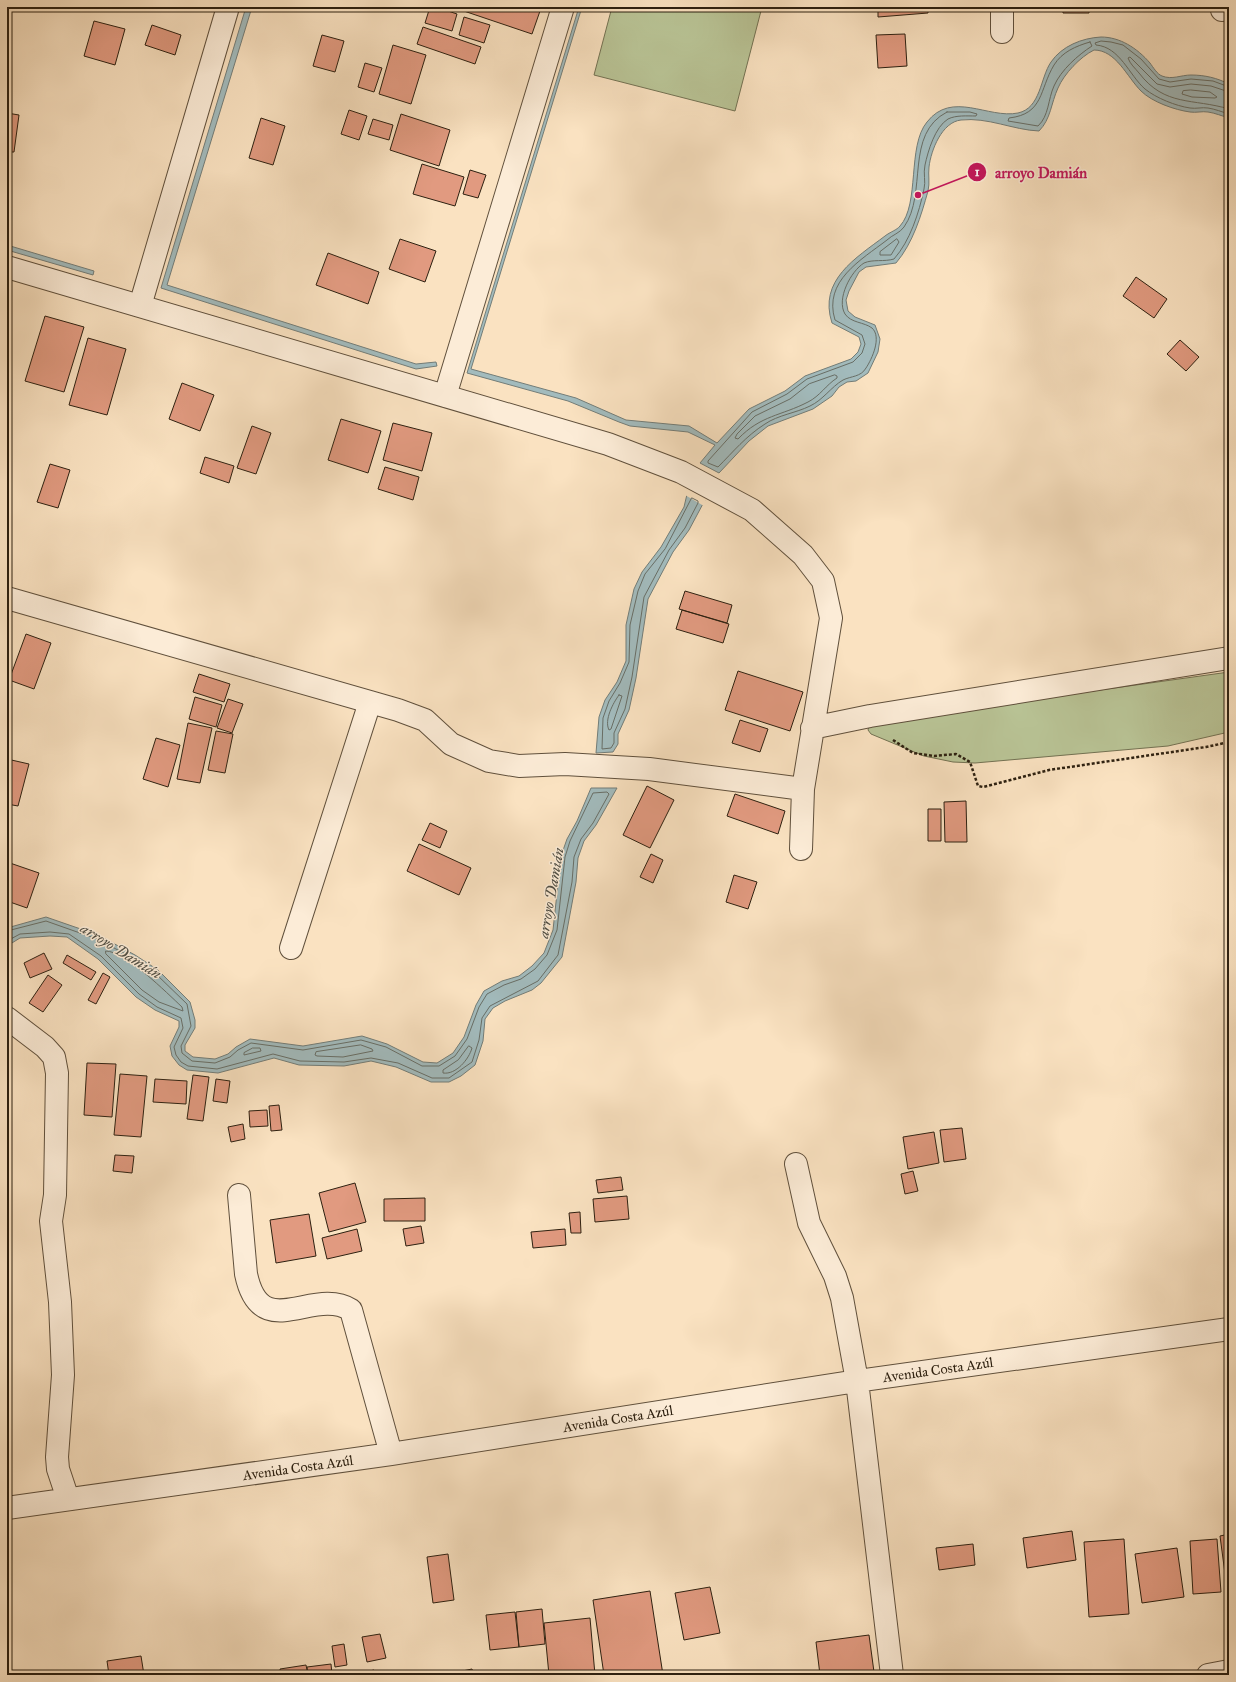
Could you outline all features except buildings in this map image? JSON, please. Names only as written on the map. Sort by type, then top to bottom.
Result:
[{"type":"street","points":[[140,306],[228,7]]},
{"type":"street","points":[[445,396],[563,7]]},
{"type":"street","points":[[1002,7],[1002,32]]},
{"type":"street","points":[[7,267],[608,444],[681,472],[752,510],[803,555],[823,582],[831,618],[802,788],[801,849]]},
{"type":"street","points":[[7,598],[370,702],[425,720],[451,744],[489,761],[519,766],[565,764],[649,769],[802,788]]},
{"type":"street","points":[[812,728],[870,716],[1229,658]]},
{"type":"street","points":[[291,948],[370,702]]},
{"type":"street","points":[[7,1018],[45,1047],[54,1057],[57,1073],[55,1195],[50,1221],[60,1302],[63,1375],[57,1457],[58,1469],[68,1499]]},
{"type":"street","points":[[796,1164],[809,1223],[835,1276],[842,1298],[857,1382],[892,1675]]},
{"type":"street","points":[[239,1195],[246,1274],[248,1286],[256,1301],[266,1309],[277,1311],[331,1304],[345,1306],[351,1310],[391,1454]]},
{"type":"street","name":"Avenida Costa Azúl","points":[[7,1508],[391,1454],[857,1382],[1229,1329]]},
{"type":"street","points":[[1208,1675],[1229,1671]]},
{"type":"path","points":[[892,739],[909,752],[918,755],[934,756],[956,754],[970,762],[978,786],[984,787],[1049,770],[1206,747],[1229,742]]},
{"type":"green space","points":[[612,7],[762,7],[735,111],[594,75]]},
{"type":"green space","points":[[1229,672],[1229,732],[1168,746],[975,763],[953,762],[924,756],[871,734],[868,730],[869,726],[878,721]]},
{"type":"water","points":[[246,7],[252,7],[167,285],[416,364],[436,362],[437,366],[416,369],[161,288]]},
{"type":"water","points":[[579,7],[582,7],[471,369],[576,398],[626,420],[689,426],[717,443],[749,409],[785,391],[805,376],[851,359],[858,352],[861,344],[859,337],[832,323],[829,308],[830,294],[835,282],[842,272],[863,253],[899,227],[906,216],[910,204],[917,145],[921,132],[927,122],[937,113],[948,108],[959,107],[1007,114],[1018,113],[1026,110],[1036,99],[1051,62],[1061,51],[1080,41],[1101,37],[1115,39],[1128,44],[1140,53],[1162,76],[1169,78],[1187,75],[1201,76],[1229,84],[1229,118],[1208,112],[1184,111],[1151,99],[1141,91],[1115,59],[1102,51],[1094,50],[1078,61],[1064,77],[1046,121],[1039,131],[981,120],[961,120],[948,126],[943,131],[932,153],[929,167],[928,191],[912,238],[907,247],[896,263],[866,267],[859,272],[846,300],[848,311],[855,317],[875,325],[880,339],[878,352],[868,373],[856,381],[847,382],[839,387],[832,396],[813,409],[768,426],[749,441],[719,473],[700,463],[715,445],[688,432],[630,426],[568,401],[467,373]]},
{"type":"water","points":[[7,245],[94,271],[93,275],[7,250]]},
{"type":"water","points":[[688,490],[705,500],[689,530],[673,552],[648,599],[636,678],[629,710],[618,734],[618,744],[613,752],[596,753],[599,717],[605,700],[617,682],[626,661],[626,625],[634,589],[642,572],[661,547],[684,507]]},
{"type":"water","points":[[591,788],[617,788],[596,825],[584,841],[578,858],[576,882],[562,957],[541,983],[532,990],[505,1001],[493,1008],[485,1019],[483,1041],[475,1065],[461,1076],[449,1082],[431,1082],[396,1067],[371,1061],[344,1066],[299,1065],[274,1058],[218,1073],[187,1070],[179,1065],[172,1056],[170,1046],[179,1027],[179,1021],[155,1010],[136,997],[98,959],[67,937],[50,936],[20,938],[7,946],[7,928],[46,917],[98,935],[135,955],[158,970],[190,1002],[195,1020],[195,1028],[185,1045],[185,1051],[193,1057],[215,1059],[228,1054],[236,1047],[250,1039],[303,1046],[362,1036],[387,1044],[423,1062],[437,1063],[453,1053],[464,1037],[476,1005],[484,991],[502,981],[519,976],[532,966],[544,953],[553,930],[561,856],[567,839],[577,821]]},
{"type":"pier","points":[[687,489],[706,499],[704,506],[685,495]]},
{"type":"place","name":"arroyo Damián","points":[[918,195]]}]
